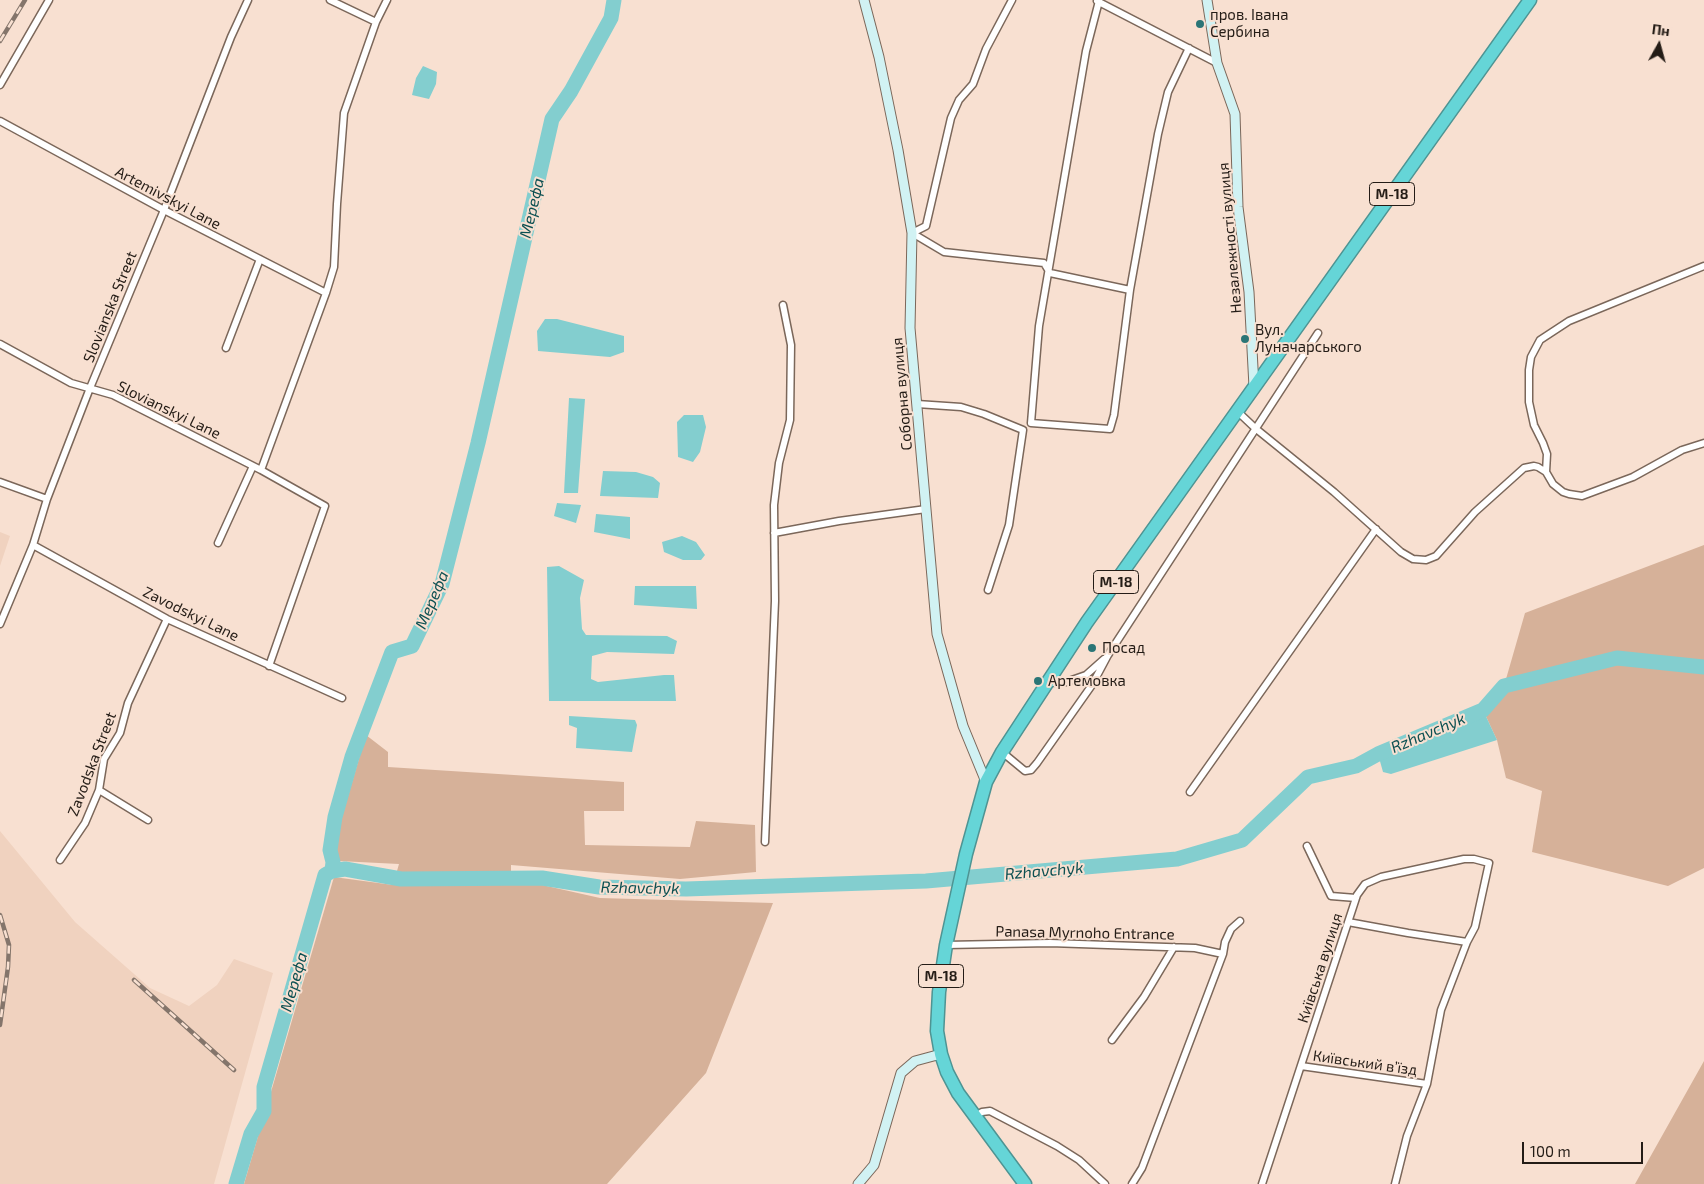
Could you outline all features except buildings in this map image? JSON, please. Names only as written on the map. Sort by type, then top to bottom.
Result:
[{"type":"highway","name":"М-18","points":[[1025,1184],[958,1093],[947,1072],[937,1031],[941,974],[946,945],[966,854],[986,782],[1002,752],[1088,622],[1530,0]]},
{"type":"street","points":[[0,86],[49,0]]},
{"type":"street","name":"Slovianska Street","points":[[0,624],[33,545],[47,499],[90,388],[164,210],[231,37],[248,0]]},
{"type":"street","points":[[330,0],[376,22]]},
{"type":"street","points":[[261,470],[334,267],[344,113],[376,22],[387,0]]},
{"type":"street","name":"Соборна вулиця","points":[[864,0],[879,56],[912,233],[910,328],[937,634],[963,726],[986,782]]},
{"type":"street","points":[[912,233],[926,226],[951,118],[959,100],[973,84],[986,49],[1012,0]]},
{"type":"street","name":"Незалежності вулиця","points":[[1207,0],[1217,63],[1235,114],[1238,206],[1249,292],[1254,387]]},
{"type":"street","points":[[988,590],[1009,526],[1023,430],[1031,423],[1039,326],[1050,273],[1086,51],[1098,1],[1217,63]]},
{"type":"street","points":[[1031,423],[1110,430],[1114,416],[1130,290],[1158,134],[1168,92],[1189,48]]},
{"type":"street","name":"Artemivskyi Lane","points":[[0,121],[164,210],[326,293]]},
{"type":"street","points":[[912,233],[944,252],[1044,263],[1050,273],[1130,290]]},
{"type":"street","points":[[226,348],[260,259]]},
{"type":"street","points":[[1704,266],[1569,321],[1540,340],[1531,357],[1529,370],[1529,402],[1534,425],[1544,444],[1546,472],[1553,484],[1563,492],[1582,496],[1633,477],[1682,450],[1704,443]]},
{"type":"street","points":[[764,842],[775,601],[774,505],[779,463],[790,420],[791,345],[782,305]]},
{"type":"street","points":[[1002,752],[1025,771],[1031,770],[1092,685],[1108,655],[1318,333]]},
{"type":"street","name":"Slovianskyi Lane","points":[[0,344],[71,383],[113,395],[261,470],[325,506],[269,666]]},
{"type":"street","points":[[917,404],[960,407],[984,414],[1023,430]]},
{"type":"street","points":[[1237,411],[1255,428],[1334,492],[1401,552],[1414,559],[1426,560],[1436,556],[1475,512],[1521,471],[1540,463],[1546,454]]},
{"type":"street","points":[[218,543],[253,466]]},
{"type":"street","points":[[1534,466],[1546,472]]},
{"type":"street","points":[[0,482],[47,499]]},
{"type":"street","points":[[774,533],[839,521],[926,510]]},
{"type":"street","points":[[1190,792],[1376,529]]},
{"type":"street","name":"Zavodskyi Lane","points":[[33,545],[167,619],[342,698]]},
{"type":"street","name":"Zavodska Street","points":[[60,860],[84,823],[99,790],[104,758],[120,733],[128,703],[167,619]]},
{"type":"street","points":[[1047,684],[1066,682],[1086,675],[1108,655]]},
{"type":"street","points":[[99,790],[148,820]]},
{"type":"street","points":[[1307,846],[1330,896],[1356,898]]},
{"type":"street","name":"Київська вулиця","points":[[1262,1184],[1356,898],[1365,884],[1381,876],[1464,859],[1474,859],[1489,863],[1475,927],[1467,942]]},
{"type":"street","points":[[1132,1184],[1142,1168],[1223,954],[1224,942],[1232,929],[1240,922]]},
{"type":"street","points":[[1348,922],[1467,942],[1441,1010],[1427,1084],[1407,1136],[1395,1184]]},
{"type":"street","name":"Panasa Myrnoho Entrance","points":[[946,945],[1050,944],[1174,947],[1195,948],[1223,954]]},
{"type":"street","points":[[1112,1040],[1144,997],[1174,947]]},
{"type":"street","points":[[858,1184],[874,1165],[901,1073],[915,1061],[942,1054]]},
{"type":"street","name":"Київський в’їзд","points":[[1300,1066],[1427,1084]]},
{"type":"street","points":[[974,1117],[982,1112],[990,1111],[1057,1146],[1079,1160],[1104,1184]]},
{"type":"shaded area","points":[[0,532],[10,536],[0,566]]},
{"type":"shaded area","points":[[1704,545],[1704,868],[1668,886],[1532,852],[1542,791],[1506,778],[1497,740],[1483,710],[1504,686],[1525,613]]},
{"type":"shaded area","points":[[366,735],[388,752],[388,767],[624,782],[624,811],[584,811],[585,845],[690,847],[696,821],[755,825],[756,872],[680,879],[511,865],[511,878],[600,898],[773,903],[706,1073],[607,1184],[244,1184],[334,877],[393,885],[399,864],[339,861],[333,847]]},
{"type":"shaded area","points":[[0,831],[75,922],[150,988],[189,1006],[217,985],[234,959],[273,973],[214,1184],[0,1184]]},
{"type":"shaded area","points":[[1704,1061],[1704,1184],[1635,1184]]},
{"type":"water","points":[[423,66],[437,72],[436,84],[429,99],[412,95],[416,78]]},
{"type":"water","points":[[545,319],[557,319],[624,336],[624,352],[610,357],[538,351],[537,331]]},
{"type":"water","points":[[569,398],[585,399],[578,493],[564,493]]},
{"type":"water","points":[[684,415],[703,415],[706,427],[700,452],[693,462],[678,457],[677,422]]},
{"type":"water","points":[[603,471],[636,472],[653,477],[660,483],[658,498],[600,496]]},
{"type":"water","points":[[557,503],[581,505],[576,523],[554,516]]},
{"type":"water","points":[[596,514],[630,517],[630,539],[594,532]]},
{"type":"water","points":[[682,536],[696,542],[705,555],[701,560],[683,560],[664,552],[662,542]]},
{"type":"water","points":[[559,566],[584,580],[580,598],[582,629],[586,635],[667,636],[677,641],[674,654],[607,652],[592,656],[591,679],[598,682],[674,675],[676,701],[549,701],[547,567]]},
{"type":"water","points":[[635,586],[696,586],[697,609],[634,605]]},
{"type":"water","points":[[1483,710],[1497,740],[1391,774],[1383,772],[1378,754]]},
{"type":"water","points":[[569,716],[635,720],[637,725],[632,752],[576,748],[577,728],[569,725]]},
{"type":"waterway","name":"Мерефа","points":[[236,1184],[251,1134],[264,1111],[264,1087],[325,875],[332,871],[333,862],[330,850],[335,817],[352,757],[392,652],[412,646],[442,584],[478,443],[552,119],[571,91],[611,18],[614,0]]},
{"type":"waterway","name":"Rzhavchyk","points":[[332,871],[345,869],[401,879],[542,878],[599,887],[686,889],[926,881],[1177,859],[1242,840],[1308,777],[1356,766],[1378,754],[1483,710],[1504,686],[1617,658],[1704,667]]},
{"type":"railway","points":[[0,41],[25,0]]},
{"type":"railway","points":[[0,915],[9,945],[0,1025]]},
{"type":"railway","points":[[134,980],[234,1070]]},
{"type":"place","name":"пров. Івана Сербина","points":[[1200,24]]},
{"type":"place","name":"Вул. Луначарського","points":[[1245,339]]},
{"type":"place","name":"Посад","points":[[1092,648]]},
{"type":"place","name":"Артемовка","points":[[1038,681]]}]
